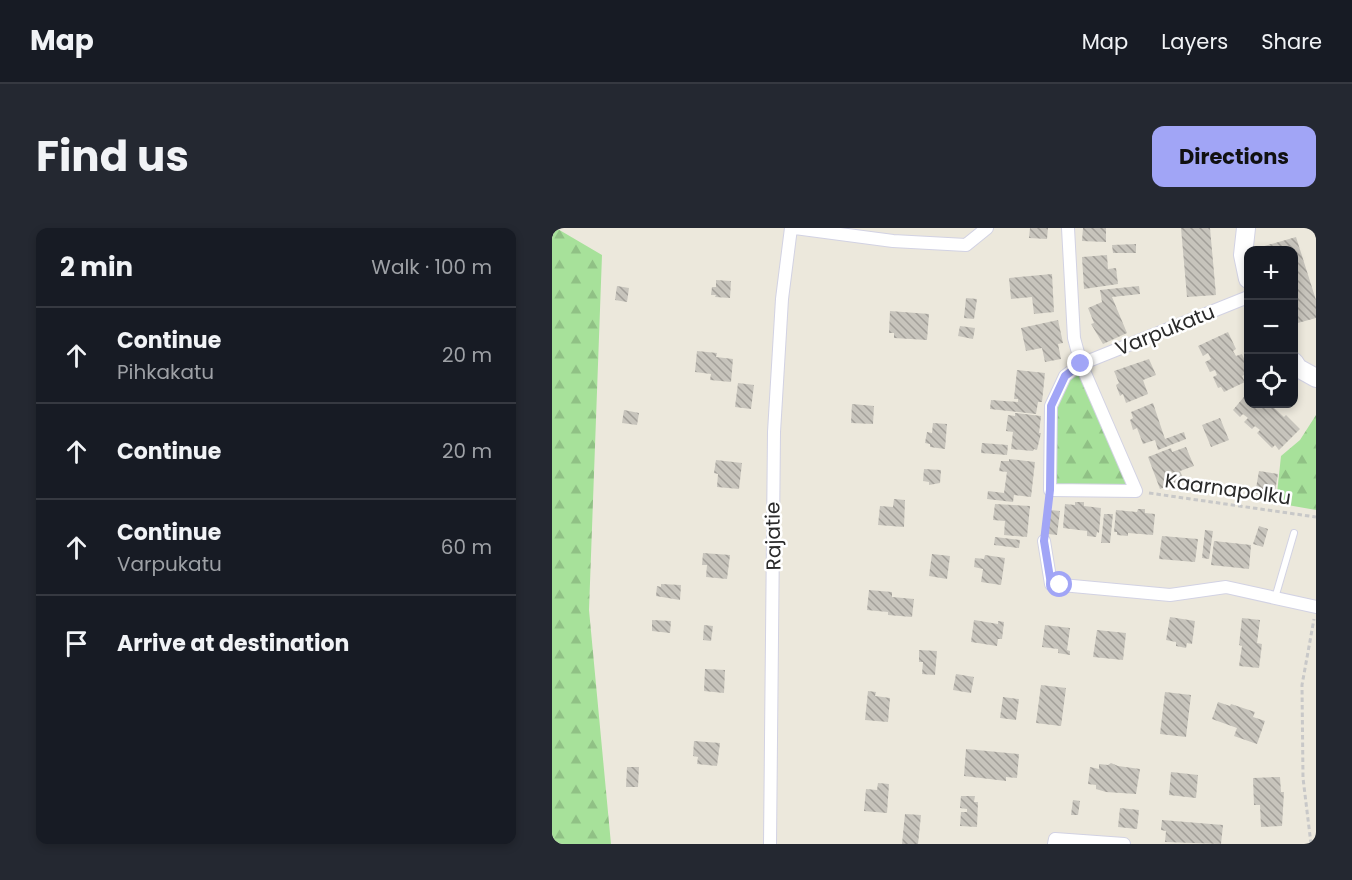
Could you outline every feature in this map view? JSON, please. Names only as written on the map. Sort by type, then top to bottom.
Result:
[{"type":"street","points":[[793,228],[893,241],[966,245],[987,228]]},
{"type":"street","name":"Rajatie","points":[[770,844],[774,432],[782,299],[793,228]]},
{"type":"street","points":[[1050,490],[1136,491],[1081,364],[1074,338],[1068,228]]},
{"type":"street","points":[[1244,246],[1246,228]]},
{"type":"street","name":"Varpukatu","points":[[1050,490],[1051,406],[1065,376],[1081,364],[1244,299]]},
{"type":"street","points":[[1298,368],[1316,378]]},
{"type":"street","points":[[1044,541],[1051,584],[1170,595],[1226,587],[1316,608]]},
{"type":"street","points":[[1055,841],[1124,844]]},
{"type":"lane","points":[[1275,598],[1294,533]]},
{"type":"path","points":[[1044,541],[1050,490]]},
{"type":"path","name":"Kaarnapolku","points":[[1136,491],[1316,517]]},
{"type":"path","points":[[1311,844],[1303,778],[1302,685],[1316,608]]},
{"type":"green space","points":[[552,228],[556,228],[602,255],[589,610],[611,844],[552,844]]},
{"type":"green space","points":[[1080,371],[1127,484],[1053,486],[1054,408],[1069,379]]},
{"type":"green space","points":[[1316,415],[1316,510],[1276,503],[1281,456],[1300,440]]},
{"type":"building","points":[[1030,228],[1048,228],[1047,239],[1029,238]]},
{"type":"building","points":[[1083,228],[1106,228],[1106,242],[1082,241]]},
{"type":"building","points":[[1181,228],[1210,228],[1216,295],[1187,297]]},
{"type":"building","points":[[1296,237],[1316,300],[1316,318],[1298,323],[1298,246],[1264,246]]},
{"type":"building","points":[[1136,244],[1136,253],[1113,253],[1112,245]]},
{"type":"building","points":[[1107,255],[1108,269],[1116,268],[1118,284],[1084,289],[1082,257]]},
{"type":"building","points":[[1052,274],[1054,312],[1034,314],[1032,297],[1011,299],[1009,278]]},
{"type":"building","points":[[716,280],[731,281],[730,298],[711,295],[712,287],[716,287]]},
{"type":"building","points":[[617,286],[629,288],[627,302],[615,300]]},
{"type":"building","points":[[1139,286],[1140,294],[1112,297],[1127,333],[1103,344],[1091,324],[1094,323],[1088,308],[1102,302],[1100,290]]},
{"type":"building","points":[[966,298],[977,299],[974,319],[964,318]]},
{"type":"building","points":[[890,311],[929,314],[927,340],[894,338],[894,333],[889,333]]},
{"type":"building","points":[[1058,320],[1063,343],[1058,344],[1061,359],[1045,362],[1042,348],[1026,351],[1021,328]]},
{"type":"building","points":[[960,326],[975,328],[973,339],[958,336]]},
{"type":"building","points":[[1228,332],[1236,349],[1233,351],[1236,356],[1242,354],[1244,359],[1244,375],[1242,376],[1244,382],[1224,392],[1221,387],[1218,388],[1213,377],[1217,375],[1215,370],[1210,372],[1205,362],[1211,359],[1208,353],[1203,356],[1198,346]]},
{"type":"building","points":[[697,351],[717,353],[716,357],[733,359],[731,382],[710,380],[711,374],[695,372]]},
{"type":"building","points":[[1149,359],[1156,375],[1143,380],[1148,394],[1126,403],[1123,394],[1120,396],[1116,385],[1119,383],[1114,371]]},
{"type":"building","points":[[1017,370],[1045,373],[1042,402],[1038,402],[1036,414],[990,409],[991,400],[1018,402],[1018,399],[1014,399]]},
{"type":"building","points":[[738,383],[754,385],[751,409],[735,407]]},
{"type":"building","points":[[1244,397],[1244,408],[1274,408],[1284,417],[1286,415],[1300,429],[1279,450],[1275,445],[1272,448],[1257,433],[1260,430],[1255,426],[1252,429],[1244,422],[1248,418],[1243,414],[1240,417],[1233,410]]},
{"type":"building","points":[[1153,403],[1165,439],[1184,432],[1186,439],[1158,450],[1155,440],[1143,444],[1137,428],[1133,430],[1130,420],[1133,418],[1131,412]]},
{"type":"building","points":[[852,404],[874,406],[873,424],[851,423]]},
{"type":"building","points":[[624,410],[639,413],[637,425],[622,423]]},
{"type":"building","points":[[1015,413],[1041,416],[1039,433],[1041,433],[1037,450],[1011,449],[1013,432],[1006,431],[1008,415],[1015,416]]},
{"type":"building","points":[[1220,418],[1229,440],[1211,447],[1202,425]]},
{"type":"building","points":[[933,423],[947,424],[945,449],[930,447],[930,444],[925,443],[927,432],[932,433]]},
{"type":"building","points":[[982,443],[1008,445],[1007,455],[981,453]]},
{"type":"building","points":[[1186,447],[1194,466],[1180,471],[1184,480],[1160,489],[1148,457],[1171,448],[1172,452]]},
{"type":"building","points":[[1009,459],[1035,462],[1031,497],[1014,495],[1013,502],[987,499],[988,491],[1004,493],[1007,472],[999,471],[1001,461],[1009,461]]},
{"type":"building","points":[[716,460],[742,463],[739,489],[717,487],[718,474],[714,473]]},
{"type":"building","points":[[924,469],[941,470],[940,483],[929,485],[929,482],[923,481]]},
{"type":"building","points":[[1259,471],[1278,474],[1274,497],[1255,494]]},
{"type":"building","points":[[894,499],[905,500],[904,527],[878,525],[880,506],[893,507]]},
{"type":"building","points":[[1075,502],[1084,502],[1084,506],[1101,508],[1099,533],[1097,532],[1096,537],[1087,536],[1087,531],[1063,528],[1065,504],[1075,505]]},
{"type":"building","points":[[995,504],[1030,506],[1027,537],[1004,535],[1005,521],[993,520]]},
{"type":"building","points":[[1138,509],[1145,509],[1145,513],[1155,514],[1153,535],[1128,533],[1128,536],[1117,535],[1117,532],[1114,532],[1116,510],[1137,512]]},
{"type":"building","points":[[1050,510],[1060,511],[1057,535],[1048,534]]},
{"type":"building","points":[[1104,514],[1113,514],[1110,543],[1101,543]]},
{"type":"building","points":[[1259,526],[1268,529],[1263,547],[1253,544]]},
{"type":"building","points":[[1205,530],[1213,531],[1209,559],[1202,558]]},
{"type":"building","points":[[1162,536],[1198,539],[1195,562],[1159,559]]},
{"type":"building","points":[[995,537],[1020,540],[1019,548],[994,545]]},
{"type":"building","points":[[1214,541],[1251,545],[1249,569],[1211,565]]},
{"type":"building","points":[[703,553],[730,555],[727,579],[706,577],[707,565],[702,565]]},
{"type":"building","points":[[932,554],[950,556],[947,579],[929,576]]},
{"type":"building","points":[[985,555],[1005,558],[1001,585],[981,582],[983,569],[974,567],[975,558],[984,559]]},
{"type":"building","points":[[661,584],[681,585],[680,600],[656,596],[657,586],[661,587]]},
{"type":"building","points":[[869,590],[892,592],[892,597],[914,599],[912,617],[867,610]]},
{"type":"building","points":[[1170,617],[1195,621],[1192,644],[1187,643],[1186,648],[1176,646],[1176,642],[1166,640]]},
{"type":"building","points":[[1242,618],[1260,620],[1257,643],[1262,644],[1259,668],[1239,666]]},
{"type":"building","points":[[652,620],[671,621],[670,633],[652,631]]},
{"type":"building","points":[[974,620],[998,624],[998,621],[1004,622],[1002,639],[998,639],[997,646],[971,642]]},
{"type":"building","points":[[704,625],[713,626],[711,641],[703,640]]},
{"type":"building","points":[[1045,625],[1070,628],[1067,650],[1070,651],[1070,655],[1058,653],[1058,649],[1042,647]]},
{"type":"building","points":[[1097,630],[1126,633],[1123,660],[1093,657]]},
{"type":"building","points":[[919,650],[937,651],[935,675],[922,674],[923,662],[919,662]]},
{"type":"building","points":[[705,669],[725,670],[724,693],[704,691]]},
{"type":"building","points":[[956,674],[974,677],[971,693],[953,690]]},
{"type":"building","points":[[1041,685],[1066,688],[1061,726],[1036,723]]},
{"type":"building","points":[[868,691],[876,692],[875,696],[890,698],[888,722],[865,720]]},
{"type":"building","points":[[1165,692],[1191,695],[1186,737],[1160,734]]},
{"type":"building","points":[[1003,697],[1019,699],[1016,720],[1000,718]]},
{"type":"building","points":[[1218,702],[1255,712],[1253,717],[1265,721],[1257,744],[1234,736],[1237,728],[1212,719]]},
{"type":"building","points":[[694,741],[720,743],[717,766],[697,764],[698,757],[693,756]]},
{"type":"building","points":[[966,749],[1019,754],[1017,778],[1006,777],[1006,781],[964,776]]},
{"type":"building","points":[[1111,763],[1140,769],[1136,794],[1106,792],[1096,789],[1096,785],[1088,784],[1090,767],[1099,769],[1099,764]]},
{"type":"building","points":[[627,767],[639,767],[638,787],[626,787]]},
{"type":"building","points":[[1171,772],[1198,775],[1196,798],[1169,795]]},
{"type":"building","points":[[1280,777],[1281,792],[1284,792],[1282,826],[1261,827],[1260,805],[1254,805],[1253,778]]},
{"type":"building","points":[[878,783],[889,784],[887,813],[864,811],[866,789],[877,790]]},
{"type":"building","points":[[961,796],[975,796],[974,802],[978,802],[977,827],[960,826],[961,812],[967,812],[967,809],[960,808]]},
{"type":"building","points":[[1073,800],[1080,801],[1078,815],[1071,815]]},
{"type":"building","points":[[1120,808],[1139,810],[1137,829],[1118,827]]},
{"type":"building","points":[[905,814],[921,815],[918,844],[902,844]]},
{"type":"building","points":[[1162,820],[1223,825],[1221,844],[1165,842],[1166,831],[1161,830]]},
{"type":"route","points":[[1060,585],[1051,584],[1044,541],[1050,490],[1051,406],[1065,376],[1081,364]]}]
